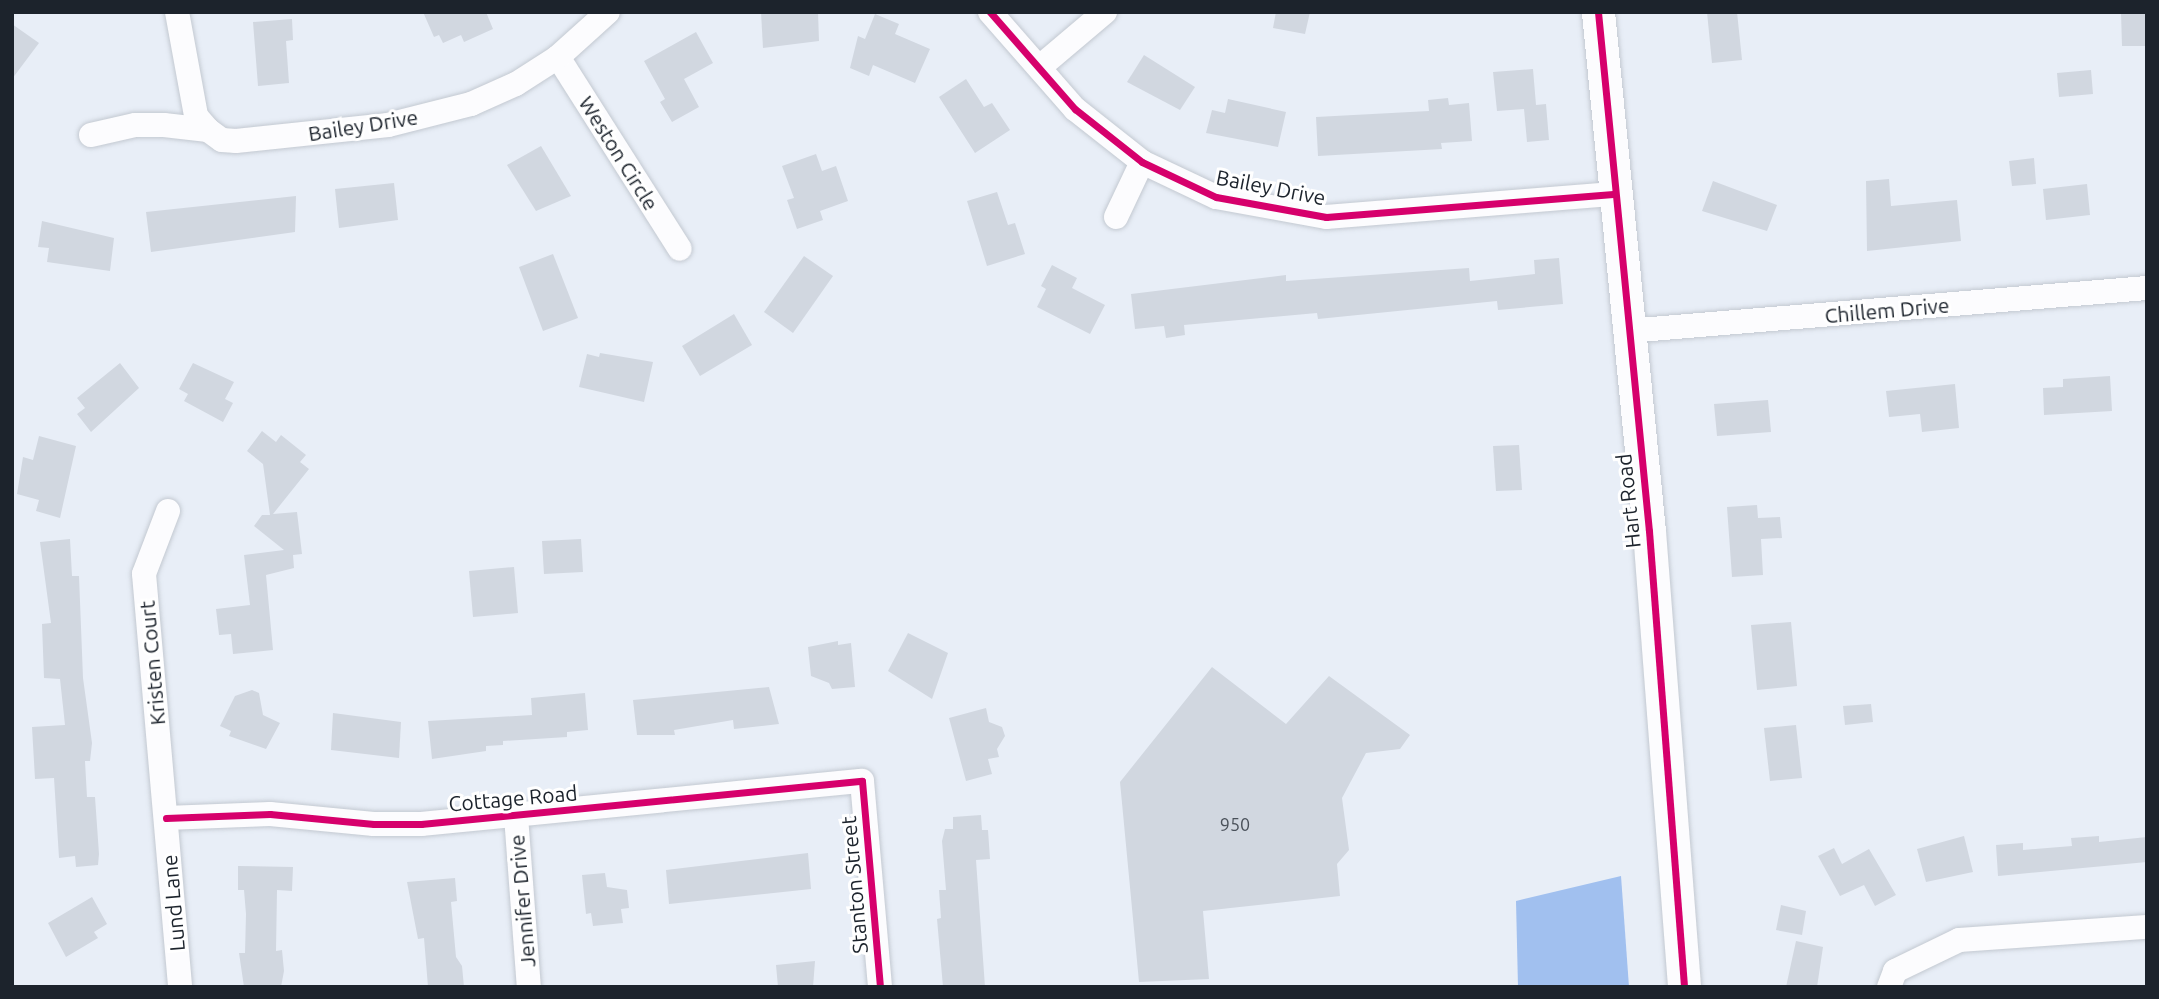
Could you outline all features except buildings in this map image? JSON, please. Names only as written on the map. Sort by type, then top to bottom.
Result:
[{"type":"street","points":[[177,12],[196,116],[208,130]]},
{"type":"street","name":"Bailey Drive","points":[[91,135],[135,125],[208,130],[222,140],[236,141],[388,124],[471,104],[516,85],[558,57],[608,12]]},
{"type":"street","name":"Bailey Drive","points":[[990,12],[1041,66],[1075,108],[1142,162],[1216,197],[1326,217],[1613,194]]},
{"type":"street","points":[[1041,66],[1105,12]]},
{"type":"street","name":"Hart Road","points":[[1598,12],[1613,194],[1649,531],[1684,987]]},
{"type":"street","name":"Weston Circle","points":[[558,57],[680,249]]},
{"type":"street","points":[[1116,217],[1142,162]]},
{"type":"street","name":"Chillem Drive","points":[[1627,331],[2147,288]]},
{"type":"street","name":"Kristen Court","points":[[166,818],[144,574],[168,511]]},
{"type":"street","name":"Cottage Road","points":[[166,818],[270,814],[374,824],[516,816],[862,781]]},
{"type":"street","name":"Stanton Street","points":[[862,781],[880,987]]},
{"type":"street","name":"Jennifer Drive","points":[[516,816],[529,987]]},
{"type":"street","name":"Lund Lane","points":[[166,818],[180,987]]},
{"type":"street","points":[[1889,987],[1895,971],[1959,940],[2147,927]]},
{"type":"water","points":[[1621,876],[1629,987],[1518,987],[1516,901]]},
{"type":"cycle path","points":[[990,12],[1075,109],[1142,162],[1216,197],[1326,217],[1613,194]]},
{"type":"cycle path","points":[[1598,12],[1649,531],[1684,987]]},
{"type":"cycle path","points":[[166,818],[270,814],[374,824],[421,824],[862,781],[880,987]]}]
